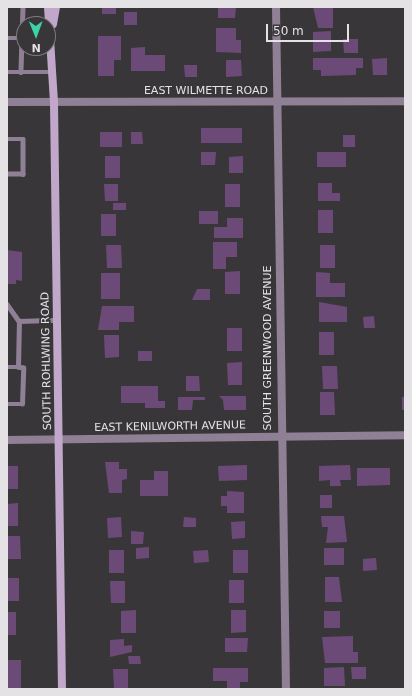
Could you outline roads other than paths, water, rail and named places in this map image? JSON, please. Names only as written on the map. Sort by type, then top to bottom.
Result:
[{"type":"street","name":"SOUTH GREENWOOD AVENUE","points":[[276,7],[280,436],[286,689]]},
{"type":"street","name":"SOUTH ROHLWING ROAD","points":[[53,56],[62,689]]},
{"type":"street","name":"EAST WILMETTE ROAD","points":[[7,102],[278,102],[405,100]]},
{"type":"street","name":"EAST KENILWORTH AVENUE","points":[[7,440],[405,435]]},
{"type":"lane","points":[[21,56],[21,72]]},
{"type":"lane","points":[[7,72],[53,72]]},
{"type":"lane","points":[[7,139],[23,139],[23,174],[7,174]]},
{"type":"lane","points":[[7,304],[19,320],[18,367]]},
{"type":"lane","points":[[19,320],[57,320]]},
{"type":"lane","points":[[7,367],[23,368],[22,404],[7,404]]}]
